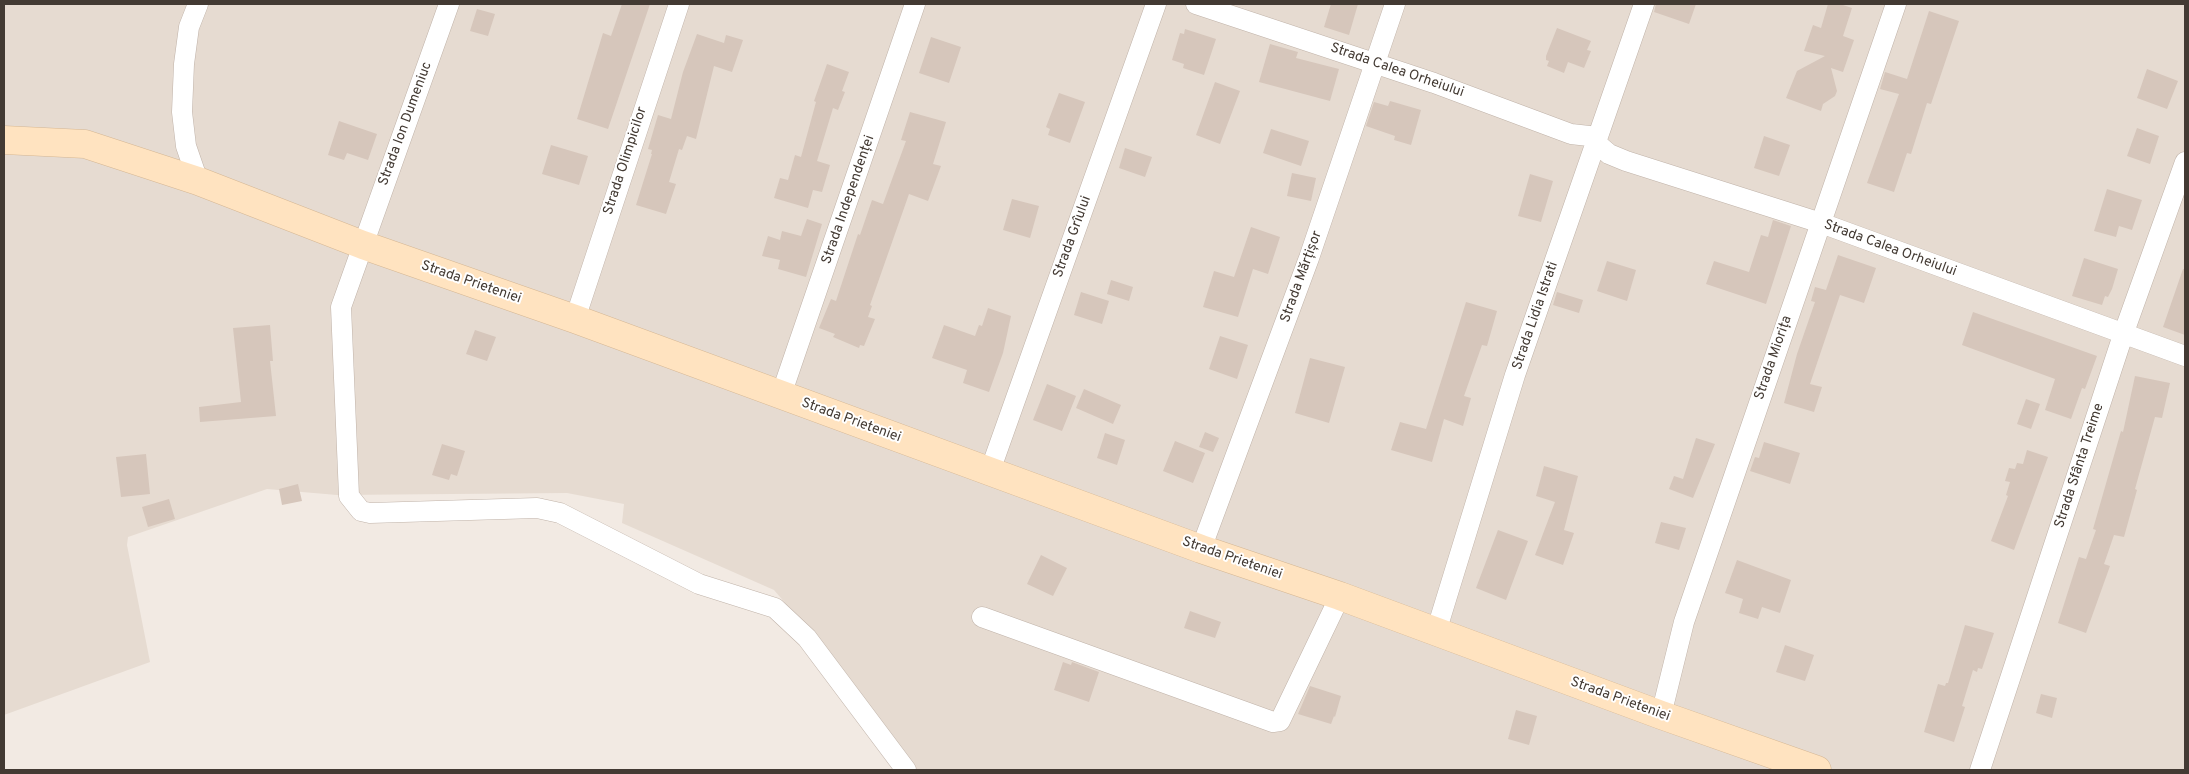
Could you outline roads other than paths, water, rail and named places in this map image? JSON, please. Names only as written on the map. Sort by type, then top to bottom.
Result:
[{"type":"street","points":[[180,4],[189,27]]},
{"type":"street","points":[[198,4],[189,27],[184,64],[182,112],[186,146],[198,180]]},
{"type":"street","name":"Strada Ion Dumeniuc","points":[[363,245],[449,4]]},
{"type":"street","name":"Strada Olimpicilor","points":[[575,319],[679,4]]},
{"type":"street","name":"Strada Independenței","points":[[781,395],[915,4]]},
{"type":"street","name":"Strada Grîului","points":[[990,471],[1156,4]]},
{"type":"street","name":"Strada Calea Orheiului","points":[[1196,4],[1434,83],[1570,134],[1597,140],[1609,154],[1626,161],[1821,223],[2185,356]]},
{"type":"street","name":"Strada Mărțișor","points":[[1201,548],[1309,258],[1395,4]]},
{"type":"street","name":"Strada Lidia Istrati","points":[[1436,632],[1516,374],[1644,4]]},
{"type":"street","name":"Strada Miorița","points":[[1661,716],[1684,622],[1896,4]]},
{"type":"street","name":"Strada Prieteniei","points":[[4,140],[85,144],[198,180],[363,245],[575,319],[1201,548],[1340,596],[1661,716],[1817,770]]},
{"type":"street","name":"Strada Sfânta Treime","points":[[1980,770],[2124,335],[2185,162]]},
{"type":"street","points":[[363,245],[341,307],[349,496],[355,506],[361,511],[370,513],[537,508],[560,513],[699,584],[775,608],[807,638],[906,770]]},
{"type":"street","points":[[982,617],[1273,722],[1280,721],[1340,596]]}]
